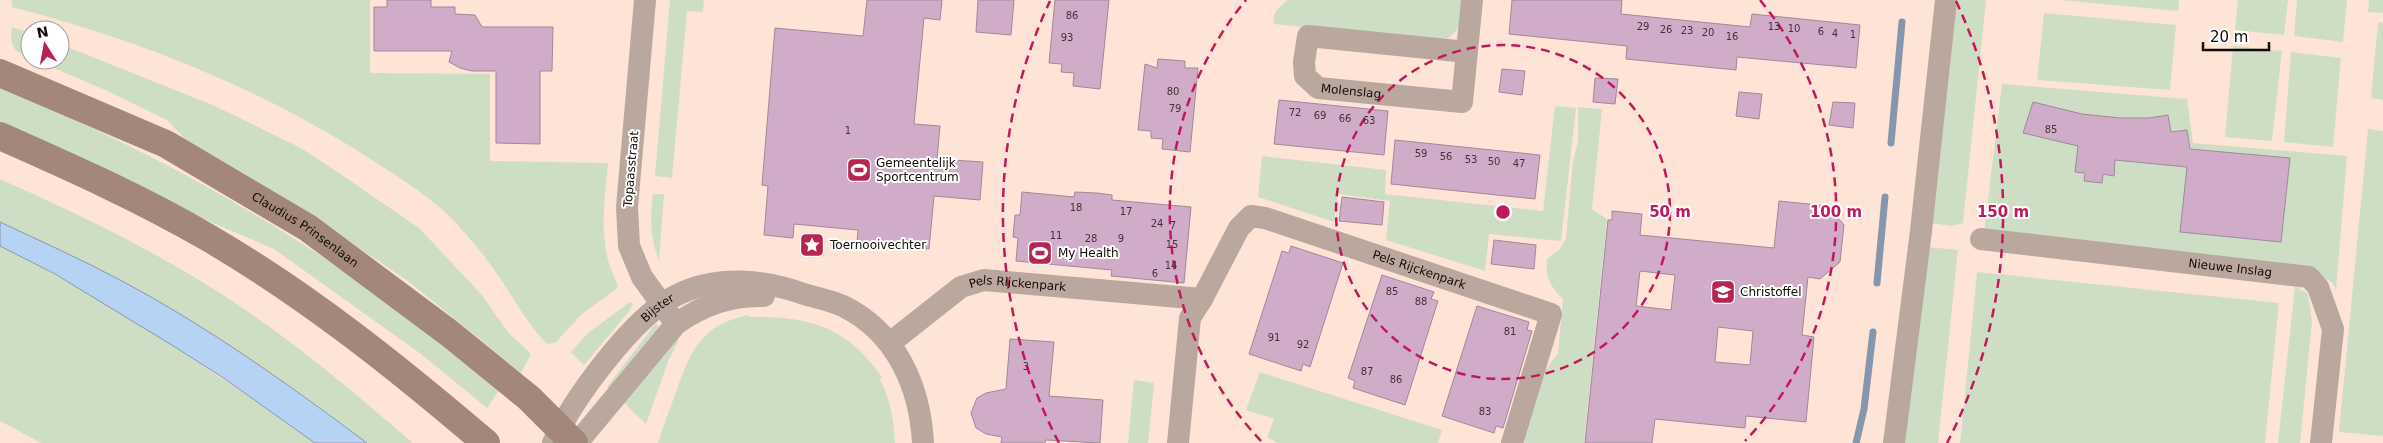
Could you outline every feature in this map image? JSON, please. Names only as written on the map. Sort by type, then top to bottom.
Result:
[{"type":"main road","name":"Claudius Prinsenlaan","points":[[0,73],[166,144],[308,228],[449,332],[529,398],[566,439]]},
{"type":"main road","points":[[0,136],[96,179],[207,237],[276,280],[416,383],[486,443]]},
{"type":"street","name":"Topaasstraat","points":[[645,0],[627,207],[629,246],[642,277],[676,324]]},
{"type":"street","name":"Molenslag","points":[[1467,52],[1308,36],[1304,62],[1305,76],[1318,88],[1462,102],[1467,52],[1472,0]]},
{"type":"street","points":[[1894,443],[1921,231],[1946,0]]},
{"type":"street","name":"Pels Rijckenpark","points":[[1178,443],[1190,318],[1239,228],[1251,216],[1264,218],[1551,314],[1512,443]]},
{"type":"street","name":"Nieuwe Inslag","points":[[1981,239],[2309,277],[2318,287],[2333,329],[2322,443]]},
{"type":"street","name":"Pels Rijckenpark","points":[[890,343],[954,293],[973,282],[984,280],[1202,299]]},
{"type":"street","name":"Bijster","points":[[566,439],[581,394],[635,327],[660,304],[688,290],[721,282],[769,284],[829,300],[854,312],[876,327],[890,343],[906,370],[922,420],[923,443]]},
{"type":"street","name":"Bijster","points":[[566,439],[676,324],[704,307],[735,297],[807,295]]},
{"type":"green space","points":[[12,0],[370,0],[370,73],[490,74],[490,161],[608,163],[604,236],[609,263],[618,286],[582,314],[555,343],[547,344],[527,319],[473,242],[453,220],[437,205],[369,158],[285,109],[196,68],[70,24],[70,20],[59,20],[12,7]]},
{"type":"green space","points":[[670,0],[704,0],[703,12],[687,11],[672,178],[655,176]]},
{"type":"green space","points":[[1288,0],[1462,0],[1460,20],[1456,31],[1447,39],[1439,42],[1274,24],[1275,13]]},
{"type":"green space","points":[[1955,0],[1986,0],[1963,223],[1952,226],[1930,223]]},
{"type":"green space","points":[[2060,0],[2179,0],[2178,11]]},
{"type":"green space","points":[[2238,0],[2288,0],[2284,35],[2235,30]]},
{"type":"green space","points":[[2297,0],[2347,0],[2343,42],[2294,36]]},
{"type":"green space","points":[[2369,0],[2383,0],[2383,13],[2368,12]]},
{"type":"green space","points":[[2044,13],[2176,25],[2170,90],[2037,80]]},
{"type":"green space","points":[[2378,22],[2383,23],[2383,100],[2371,98]]},
{"type":"green space","points":[[12,27],[20,30],[20,53],[15,50],[11,40]]},
{"type":"green space","points":[[2233,46],[2282,51],[2272,141],[2225,137]]},
{"type":"green space","points":[[70,48],[215,106],[301,148],[336,171],[419,228],[481,294],[508,332],[531,354],[521,373],[408,281],[280,195],[186,140],[167,120],[58,70],[70,70]]},
{"type":"green space","points":[[2291,52],[2341,58],[2333,147],[2284,142]]},
{"type":"green space","points":[[2002,84],[2187,99],[2193,143],[2347,156],[2336,290],[2333,283],[2308,268],[1984,233]]},
{"type":"green space","points":[[0,87],[82,123],[163,163],[280,230],[365,286],[500,389],[487,408],[421,354],[274,249],[180,209],[0,124]]},
{"type":"green space","points":[[1555,106],[1576,108],[1561,241],[1489,234],[1485,271],[1386,240],[1390,201],[1338,194],[1334,222],[1258,197],[1262,156],[1386,170],[1385,194],[1543,211]]},
{"type":"green space","points":[[1578,107],[1602,109],[1592,209],[1607,219],[1584,443],[1525,443],[1523,432],[1542,375],[1558,353],[1563,299],[1549,281],[1547,259],[1560,249],[1566,238],[1573,161],[1578,142]]},
{"type":"green space","points":[[2368,129],[2383,131],[2383,436],[2339,432]]},
{"type":"green space","points":[[0,179],[128,240],[220,293],[313,359],[413,443],[367,443],[301,394],[188,320],[120,280],[0,222]]},
{"type":"green space","points":[[653,194],[664,194],[659,260],[651,228]]},
{"type":"green space","points":[[0,246],[82,290],[161,338],[315,443],[41,443],[0,421]]},
{"type":"green space","points":[[1927,247],[1958,250],[1938,443],[1902,443]]},
{"type":"green space","points":[[1977,272],[2279,303],[2265,443],[1960,443]]},
{"type":"green space","points":[[2295,286],[2308,294],[2312,321],[2300,443],[2278,443]]},
{"type":"green space","points":[[630,302],[633,304],[630,310],[584,365],[571,352],[588,333]]},
{"type":"green space","points":[[748,315],[749,317],[770,317],[808,322],[840,335],[854,346],[882,377],[880,379],[889,402],[895,443],[658,443],[681,377],[700,342],[719,325]]},
{"type":"green space","points":[[655,324],[660,327],[612,391],[607,387]]},
{"type":"green space","points":[[678,335],[678,342],[669,359],[646,424],[621,400]]},
{"type":"green space","points":[[1260,372],[1442,430],[1438,443],[1278,443],[1267,437],[1274,419],[1246,410]]},
{"type":"green space","points":[[1134,380],[1154,383],[1148,443],[1128,443]]},
{"type":"water","points":[[0,222],[105,272],[216,336],[367,443],[315,443],[222,377],[175,347],[55,274],[0,246]]},
{"type":"building","points":[[387,0],[431,0],[431,7],[455,7],[455,14],[475,15],[482,27],[553,27],[552,71],[540,71],[540,144],[496,143],[496,71],[472,71],[460,68],[449,62],[452,51],[374,51],[374,7],[387,7]]},
{"type":"building","points":[[867,0],[942,0],[940,20],[924,18],[914,124],[940,126],[937,159],[983,162],[980,200],[934,196],[929,249],[857,242],[858,230],[794,224],[793,238],[764,235],[768,186],[762,185],[775,28],[863,36]]},
{"type":"building","points":[[978,0],[1014,0],[1011,35],[976,32]]},
{"type":"building","points":[[1055,0],[1109,0],[1100,89],[1073,86],[1074,73],[1061,72],[1062,64],[1049,63]]},
{"type":"building","points":[[1512,0],[1622,0],[1621,14],[1750,27],[1752,14],[1860,25],[1856,68],[1737,57],[1736,70],[1626,59],[1627,46],[1509,34]]},
{"type":"building","points":[[1158,59],[1185,61],[1185,68],[1198,68],[1190,152],[1162,149],[1163,139],[1151,138],[1151,131],[1138,130],[1145,64],[1157,68]]},
{"type":"building","points":[[1502,69],[1525,71],[1522,95],[1499,92]]},
{"type":"building","points":[[1595,78],[1618,79],[1615,104],[1593,102]]},
{"type":"building","points":[[1739,92],[1762,94],[1759,119],[1736,116]]},
{"type":"building","points":[[1279,100],[1388,111],[1384,155],[1274,144]]},
{"type":"building","points":[[1833,102],[1855,103],[1853,128],[1829,125]]},
{"type":"building","points":[[2033,102],[2082,114],[2120,118],[2149,118],[2168,115],[2171,132],[2187,130],[2190,149],[2290,158],[2281,242],[2180,232],[2187,167],[2115,160],[2114,176],[2103,174],[2102,183],[2084,181],[2085,173],[2075,172],[2078,146],[2023,133]]},
{"type":"building","points":[[1395,140],[1540,155],[1535,199],[1391,184]]},
{"type":"building","points":[[1022,192],[1074,197],[1075,192],[1097,193],[1112,195],[1112,200],[1191,207],[1184,283],[1111,276],[1112,270],[1016,261],[1018,238],[1013,237],[1015,215],[1020,215]]},
{"type":"building","points":[[1342,197],[1384,202],[1382,225],[1339,221]]},
{"type":"building","points":[[1779,201],[1828,206],[1844,225],[1840,262],[1820,279],[1808,277],[1802,335],[1814,337],[1806,422],[1746,416],[1745,428],[1655,419],[1652,443],[1585,443],[1608,220],[1612,220],[1612,211],[1642,214],[1640,235],[1774,248]],"holes":[[[1640,271],[1675,275],[1671,310],[1636,306]],[[1718,327],[1753,331],[1750,365],[1715,362]]]},
{"type":"building","points":[[1494,240],[1536,245],[1534,269],[1491,264]]},
{"type":"building","points":[[1291,246],[1343,263],[1310,367],[1303,364],[1301,371],[1249,354],[1282,251],[1289,253]]},
{"type":"building","points":[[1382,275],[1434,292],[1431,299],[1438,301],[1405,405],[1353,388],[1355,381],[1348,378]]},
{"type":"building","points":[[1477,306],[1529,322],[1527,330],[1532,331],[1503,428],[1496,426],[1494,433],[1442,416]]},
{"type":"building","points":[[1010,339],[1054,342],[1049,396],[1103,400],[1100,443],[1046,440],[1045,443],[1001,443],[1002,437],[986,434],[976,428],[971,413],[977,398],[986,393],[1006,389]]},
{"type":"waterway","points":[[1891,143],[1902,22]]},
{"type":"waterway","points":[[1877,283],[1885,197]]},
{"type":"waterway","points":[[1856,443],[1864,409],[1873,332]]},
{"type":"place","name":"Gemeentelijk Sportcentrum","points":[[859,170]]},
{"type":"place","name":"Toernooivechter","points":[[812,245]]},
{"type":"place","name":"My Health","points":[[1040,253]]},
{"type":"place","name":"Christoffel","points":[[1723,292]]}]
